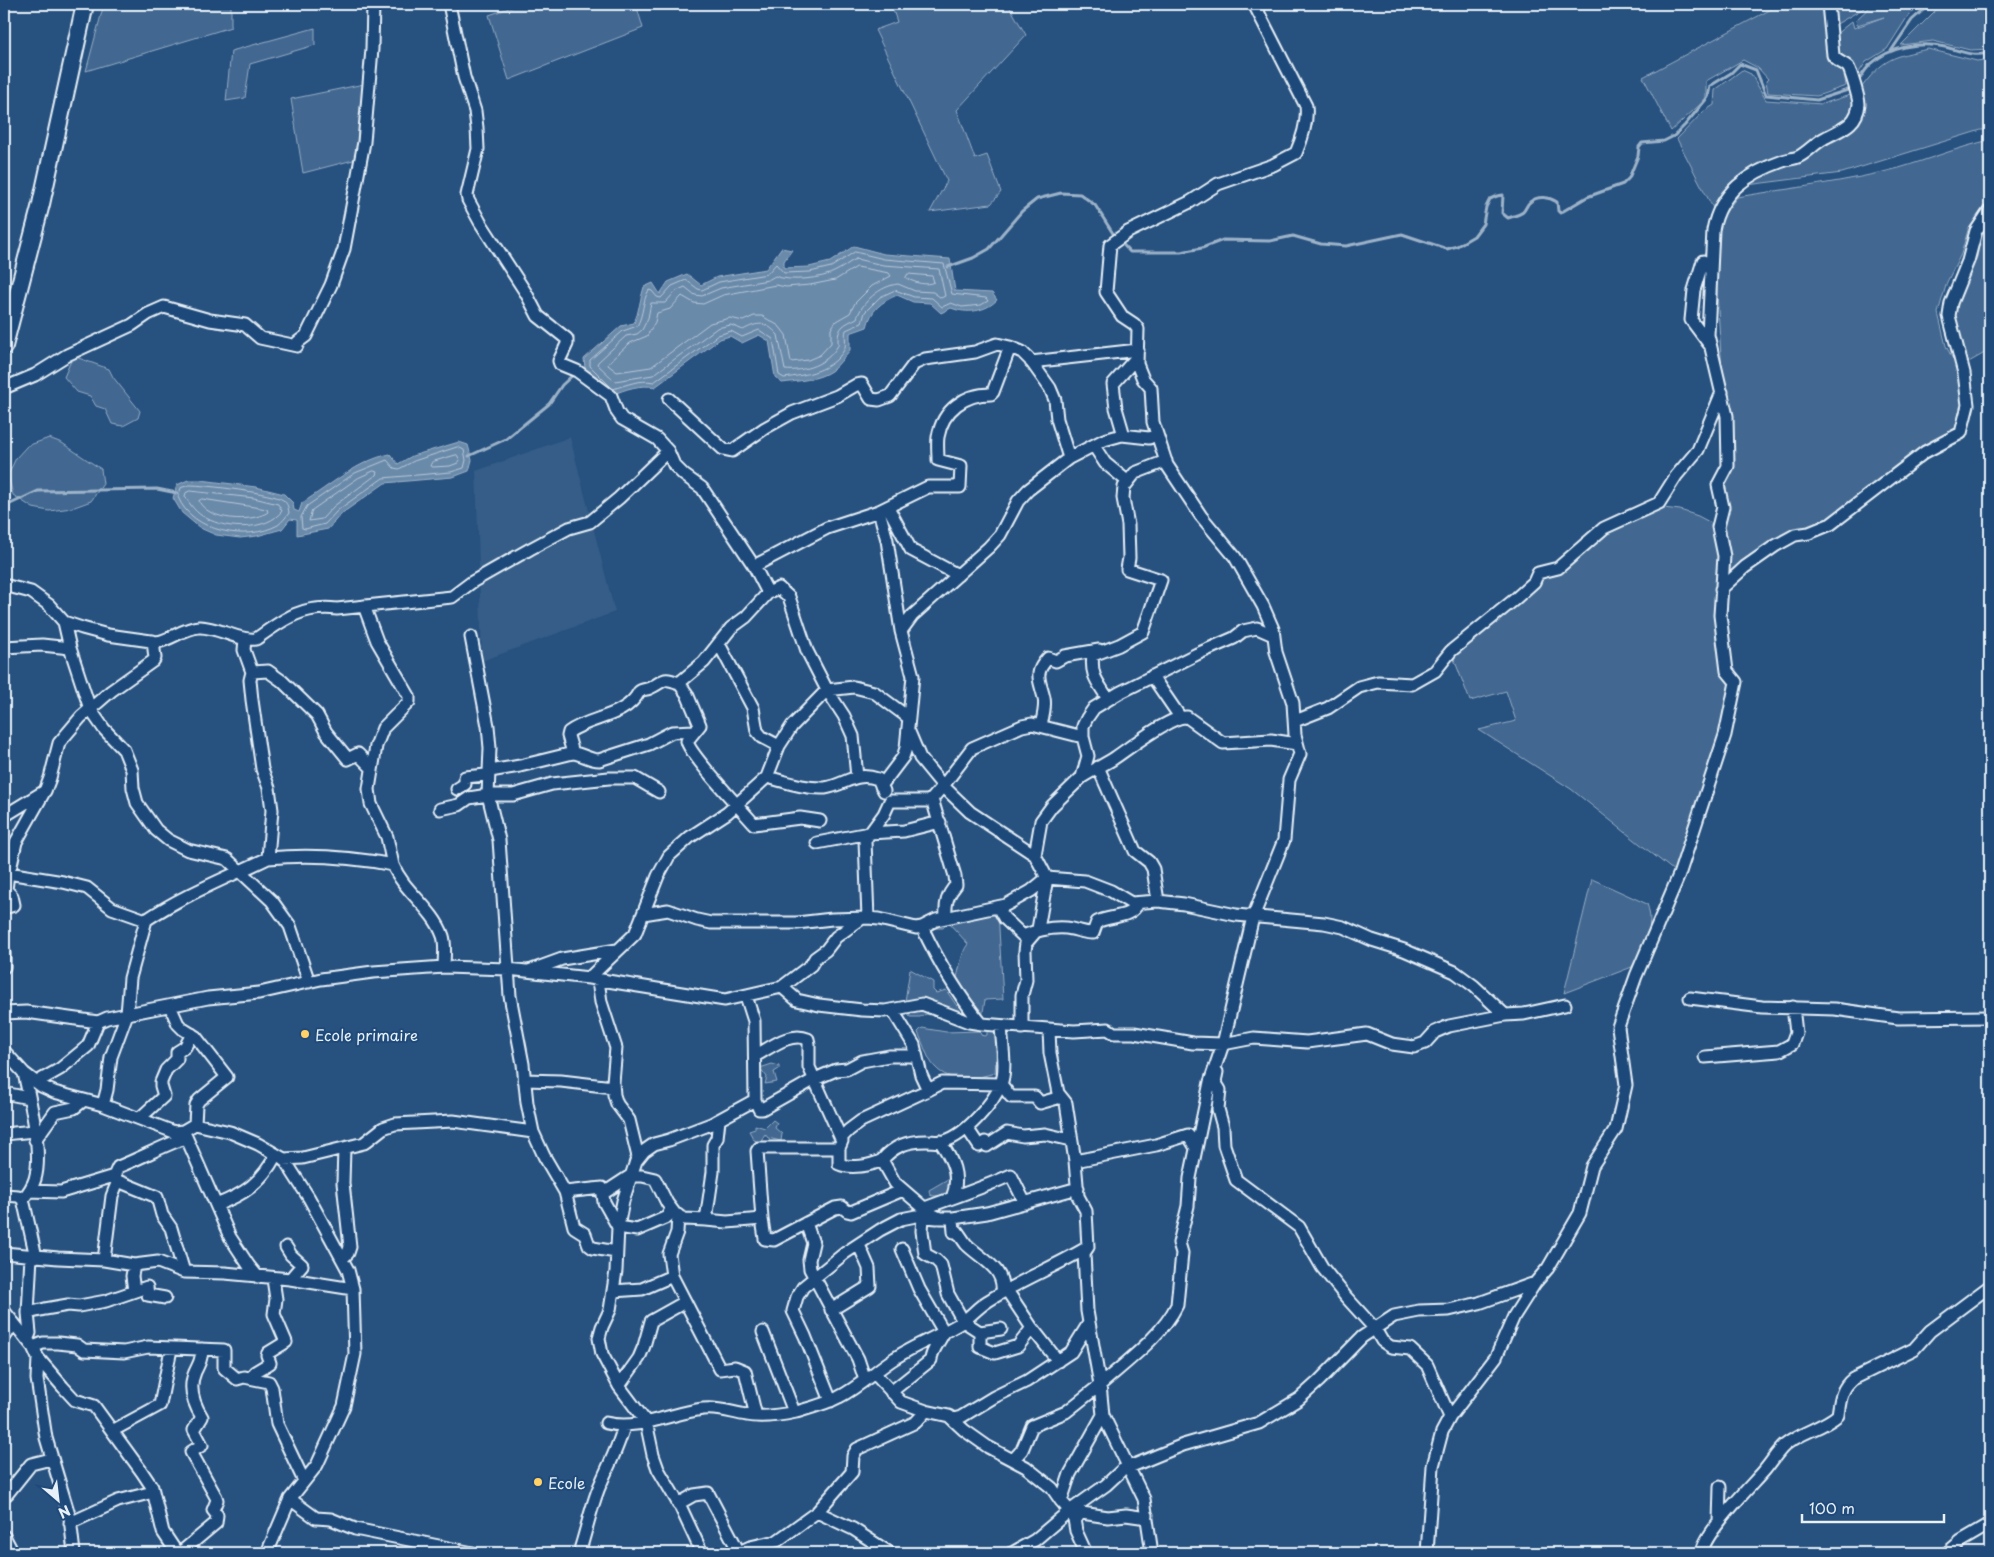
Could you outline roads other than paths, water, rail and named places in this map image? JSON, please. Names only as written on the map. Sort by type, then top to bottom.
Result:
[{"type":"street","points":[[4,346],[42,204],[85,4]]},
{"type":"street","points":[[4,388],[35,375],[67,355],[132,325],[148,314],[164,307],[210,320],[245,325],[260,338],[297,346],[298,342],[306,336],[331,285],[344,249],[364,142],[373,4]]},
{"type":"street","points":[[448,4],[464,77],[476,118],[478,149],[467,195],[468,200],[526,293],[538,316],[567,339],[568,344],[559,361],[560,364],[577,371],[611,396],[622,419],[658,439],[668,451],[674,465],[702,488],[713,502],[754,566],[768,593]]},
{"type":"street","points":[[1254,4],[1306,106],[1307,112],[1301,141],[1296,153],[1273,165],[1218,184],[1190,202],[1128,232],[1110,246],[1106,292],[1119,312],[1138,329],[1138,370],[1151,388],[1152,422],[1166,461],[1201,516],[1235,556],[1263,606],[1273,629],[1276,652],[1289,686],[1295,721],[1295,735],[1300,754],[1289,780],[1284,840],[1253,917],[1222,1045],[1215,1082],[1220,1090],[1218,1109],[1223,1128],[1224,1145],[1236,1180],[1299,1227],[1322,1267],[1346,1298],[1375,1329],[1382,1341],[1391,1347],[1410,1349],[1427,1365],[1450,1417]]},
{"type":"street","points":[[1427,1553],[1433,1466],[1442,1432],[1450,1417],[1496,1357],[1514,1316],[1535,1283],[1548,1268],[1580,1213],[1592,1166],[1616,1129],[1626,1085],[1618,1028],[1636,976],[1675,888],[1725,735],[1736,682],[1727,671],[1720,615],[1724,556],[1718,527],[1723,507],[1718,485],[1728,466],[1726,416],[1708,336],[1713,230],[1716,213],[1737,184],[1784,160],[1797,158],[1822,139],[1848,127],[1857,112],[1858,95],[1850,71],[1848,67],[1833,56],[1828,4]]},
{"type":"street","points":[[1722,589],[1745,567],[1775,546],[1795,535],[1809,533],[1831,524],[1925,452],[1961,433],[1968,405],[1964,373],[1949,316],[1951,302],[1968,261],[1976,231],[1990,210]]},
{"type":"street","points":[[1704,261],[1694,290],[1692,320],[1710,345]]},
{"type":"street","points":[[669,399],[723,449],[732,451],[765,428],[788,416],[837,396],[856,385],[862,384],[871,399],[879,400],[890,396],[914,364],[925,359],[974,352],[997,344],[1022,352],[1050,388],[1055,400],[1057,419],[1069,458]]},
{"type":"street","points":[[754,566],[827,528],[884,509],[928,487],[961,486],[961,466],[938,460],[938,437],[942,423],[947,413],[956,405],[972,396],[991,394],[993,392],[1010,347]]},
{"type":"street","points":[[1031,362],[1138,354]]},
{"type":"street","points":[[1122,435],[1123,432],[1116,408],[1113,386],[1114,382],[1138,354]]},
{"type":"street","points":[[1295,721],[1328,708],[1358,687],[1378,682],[1412,684],[1435,671],[1451,650],[1514,600],[1534,582],[1538,573],[1558,568],[1604,528],[1659,503],[1676,476],[1698,450],[1722,392]]},
{"type":"street","points":[[901,631],[912,616],[1000,536],[1018,501],[1028,490],[1069,458],[1104,440],[1122,435],[1149,438],[1156,435]]},
{"type":"street","points":[[1094,446],[1105,463],[1127,481]]},
{"type":"street","points":[[64,622],[108,635],[152,641],[165,640],[181,632],[199,627],[256,639],[286,618],[296,613],[319,607],[337,609],[452,597],[472,582],[530,549],[569,528],[590,522],[668,451]]},
{"type":"street","points":[[1108,699],[1094,679],[1091,668],[1093,655],[1143,632],[1161,580],[1127,569],[1129,558],[1128,526],[1123,498],[1124,486],[1135,473],[1166,461]]},
{"type":"street","points":[[884,509],[911,550],[958,575]]},
{"type":"street","points":[[881,786],[903,757],[906,748],[913,676],[901,631],[884,509]]},
{"type":"street","points":[[4,585],[31,592],[49,605],[64,622],[70,648],[90,709],[124,750],[132,770],[133,788],[137,803],[156,830],[168,840],[188,850],[227,859],[240,871],[282,913],[290,926],[309,982]]},
{"type":"street","points":[[679,683],[704,662],[731,628],[746,617],[768,593],[779,588],[789,597],[807,651],[826,690],[844,716],[852,736],[857,777]]},
{"type":"street","points":[[364,606],[377,641],[409,696],[409,702],[383,728],[376,746],[368,789],[371,804],[387,837],[393,865],[398,876],[440,929],[444,938],[444,968]]},
{"type":"street","points":[[1082,777],[1088,756],[1083,737],[1083,726],[1094,708],[1152,676],[1215,645],[1234,638],[1244,631],[1257,628],[1273,635]]},
{"type":"street","points":[[471,637],[488,726],[490,748],[488,794],[499,840],[510,996],[533,1132],[544,1156],[565,1192],[574,1227],[585,1234],[589,1245],[593,1248],[616,1252]]},
{"type":"street","points":[[245,638],[244,650],[252,672],[250,680],[252,700],[262,769],[272,810],[268,858]]},
{"type":"street","points":[[4,908],[14,905],[12,896],[6,890],[5,872],[11,865],[16,842],[45,791],[59,743],[90,709],[111,691],[153,661],[155,658],[152,641]]},
{"type":"street","points":[[719,644],[753,708],[756,731],[762,737],[779,746]]},
{"type":"street","points":[[4,647],[42,645],[70,648]]},
{"type":"street","points":[[1041,725],[1045,699],[1038,681],[1039,671],[1048,658],[1056,661],[1065,656],[1118,645]]},
{"type":"street","points":[[252,672],[268,671],[282,681],[318,715],[326,732],[335,741],[345,758],[348,759],[358,754],[372,768]]},
{"type":"street","points":[[1152,676],[1180,717]]},
{"type":"street","points":[[573,753],[568,736],[569,732],[575,727],[599,720],[629,705],[639,692],[667,678],[679,683],[689,698],[700,725],[687,740],[688,745],[696,758],[754,824],[800,818],[820,821]]},
{"type":"street","points":[[594,979],[617,950],[633,936],[644,914],[658,876],[669,856],[690,837],[727,813],[767,777],[779,746],[792,726],[826,690],[854,686],[874,692],[909,718]]},
{"type":"street","points":[[1035,854],[1041,821],[1052,806],[1082,777],[1180,717],[1187,717],[1223,743],[1271,740],[1297,744]]},
{"type":"street","points":[[890,801],[927,801],[932,799],[972,748],[1022,726],[1041,725],[1083,737]]},
{"type":"street","points":[[908,730],[920,758],[944,786],[970,812],[1035,854],[1046,878],[1038,929],[1026,944],[1026,980],[1022,995],[1022,1028]]},
{"type":"street","points":[[457,789],[465,784],[465,777],[486,774],[490,770],[520,766],[573,753],[581,754],[592,760],[599,760],[649,744],[672,732],[695,731]]},
{"type":"street","points":[[1098,767],[1135,851],[1149,862],[1158,901]]},
{"type":"street","points":[[767,777],[802,786],[827,788],[857,777],[868,776],[878,779],[890,801]]},
{"type":"street","points":[[440,809],[459,805],[469,798],[488,794],[513,795],[552,784],[621,777],[639,779],[659,792]]},
{"type":"street","points":[[4,816],[45,791]]},
{"type":"street","points":[[932,799],[956,880],[955,886],[948,894],[945,909],[946,917]]},
{"type":"street","points":[[865,918],[865,840],[884,814],[890,801]]},
{"type":"street","points":[[817,843],[869,833],[904,831],[940,822]]},
{"type":"street","points":[[103,1105],[111,1057],[127,1014],[130,978],[146,920],[169,904],[194,891],[268,858],[296,856],[358,858],[393,865]]},
{"type":"street","points":[[5,872],[87,888],[112,908],[146,920]]},
{"type":"street","points":[[644,914],[668,910],[711,923],[797,923],[865,918],[879,919],[905,927],[922,928],[931,922],[946,917],[998,907],[1014,901],[1046,878],[1064,881],[1085,881],[1111,891],[1131,903],[1158,901],[1253,917],[1324,923],[1343,927],[1372,940],[1404,950],[1454,972],[1474,986],[1505,1015]]},
{"type":"street","points":[[998,907],[1004,918],[1023,936],[1038,929],[1067,928],[1082,933],[1093,933],[1096,922],[1107,917],[1121,916],[1136,908],[1138,903]]},
{"type":"street","points":[[4,1013],[26,1012],[98,1022],[107,1018],[208,998],[258,993],[309,982],[373,972],[444,968],[528,971],[594,979],[725,1000],[782,987],[811,965],[815,958],[826,950],[836,937],[865,918]]},
{"type":"street","points":[[922,928],[936,958],[954,987],[982,1024]]},
{"type":"street","points":[[528,971],[562,959],[617,950]]},
{"type":"street","points":[[4,953],[4,967]]},
{"type":"street","points":[[594,979],[616,1048],[613,1087],[617,1104],[629,1120],[638,1157]]},
{"type":"street","points":[[782,987],[797,1000],[819,1005],[862,1010],[893,1011],[922,1004],[969,1022],[1001,1027],[1074,1031],[1108,1029],[1114,1032],[1134,1032],[1186,1043],[1222,1045],[1254,1038],[1307,1042],[1367,1034],[1392,1044],[1414,1047],[1425,1043],[1435,1032],[1449,1026],[1505,1015],[1524,1014],[1566,1004]]},
{"type":"street","points":[[746,996],[754,1021],[755,1100],[759,1108],[763,1108],[815,1079],[838,1069],[852,1068],[862,1061],[889,1056],[916,1056]]},
{"type":"street","points":[[1690,998],[1762,1007],[1835,1009],[1898,1018],[1990,1017]]},
{"type":"street","points":[[104,1260],[112,1196],[118,1167],[184,1134],[195,1124],[196,1105],[199,1100],[227,1077],[192,1034],[178,1024],[170,1006]]},
{"type":"street","points":[[1705,1057],[1779,1051],[1792,1044],[1796,1033],[1793,1007]]},
{"type":"street","points":[[893,1011],[914,1045],[921,1075],[928,1090]]},
{"type":"street","points":[[37,1082],[64,1066],[88,1046],[98,1022]]},
{"type":"street","points":[[1001,1027],[1003,1055],[1001,1084],[979,1116],[967,1128],[946,1140],[916,1141],[902,1144],[890,1151],[882,1160],[871,1164],[840,1166],[838,1162],[840,1143],[848,1130],[861,1121],[942,1083],[1001,1084]]},
{"type":"street","points":[[1048,1030],[1050,1053],[1056,1075],[1058,1093],[1067,1106],[1078,1196],[1086,1211],[1088,1247],[1084,1253],[1089,1323],[1100,1385],[1103,1415],[1144,1499],[1152,1553]]},
{"type":"street","points":[[140,1118],[164,1096],[161,1086],[164,1074],[177,1060],[177,1052],[185,1047],[192,1034]]},
{"type":"street","points":[[755,1056],[795,1036],[804,1037],[809,1042],[809,1064],[840,1143]]},
{"type":"street","points":[[1013,1460],[1022,1450],[1032,1426],[1066,1412],[1100,1385],[1148,1344],[1174,1312],[1177,1305],[1182,1253],[1179,1243],[1188,1206],[1190,1178],[1206,1109],[1210,1082],[1222,1045]]},
{"type":"street","points":[[4,1051],[24,1073],[54,1092],[103,1105],[184,1134]]},
{"type":"street","points":[[24,1073],[35,1135],[38,1165],[35,1178],[26,1195],[34,1256],[28,1314],[30,1343]]},
{"type":"street","points":[[524,1080],[561,1081],[613,1087]]},
{"type":"street","points":[[1001,1084],[1011,1097],[1035,1097],[1040,1103],[1061,1097]]},
{"type":"street","points":[[4,1093],[29,1098]]},
{"type":"street","points":[[702,1553],[658,1469],[646,1422],[619,1386],[602,1354],[599,1338],[610,1310],[618,1227],[630,1176],[638,1157],[654,1144],[719,1120],[755,1100]]},
{"type":"street","points":[[35,1135],[55,1112],[74,1108],[83,1101]]},
{"type":"street","points":[[706,1220],[713,1172],[713,1145],[717,1138],[719,1120]]},
{"type":"street","points":[[216,1205],[248,1190],[280,1157],[303,1158],[364,1143],[383,1128],[395,1124],[453,1121],[533,1132]]},
{"type":"street","points":[[195,1124],[230,1132],[258,1144],[280,1157],[310,1198],[348,1270],[353,1289],[355,1354],[348,1394],[317,1465],[290,1500],[267,1553]]},
{"type":"street","points":[[967,1128],[979,1146],[985,1142],[987,1146],[1007,1133],[1023,1136],[1045,1134],[1070,1140]]},
{"type":"street","points":[[4,1134],[35,1135]]},
{"type":"street","points":[[184,1134],[230,1237],[258,1277]]},
{"type":"street","points":[[1075,1161],[1156,1145],[1188,1135],[1196,1148]]},
{"type":"street","points":[[940,1141],[953,1163],[956,1184],[952,1198]]},
{"type":"street","points":[[840,1143],[758,1149],[758,1172],[764,1239],[768,1241],[778,1239],[835,1208],[842,1207],[846,1211],[851,1212],[903,1190]]},
{"type":"street","points":[[342,1259],[348,1253],[350,1247],[343,1183],[344,1148]]},
{"type":"street","points":[[882,1160],[896,1183],[924,1212],[937,1218],[987,1213],[1078,1188]]},
{"type":"street","points":[[831,1401],[809,1345],[793,1311],[800,1292],[814,1278],[880,1230],[952,1198],[1011,1175],[1025,1203]]},
{"type":"street","points":[[602,1188],[604,1193],[630,1176],[655,1179],[667,1203],[677,1215],[677,1232],[669,1254],[672,1276],[720,1369],[735,1367],[744,1371],[756,1416]]},
{"type":"street","points":[[4,1195],[18,1196],[61,1192],[116,1179],[157,1197],[162,1215],[171,1228],[184,1272]]},
{"type":"street","points":[[565,1192],[602,1188]]},
{"type":"street","points":[[602,1188],[604,1202],[618,1227]]},
{"type":"street","points":[[924,1212],[922,1231],[925,1254],[936,1260],[940,1265],[946,1289],[963,1322],[980,1332],[1001,1329]]},
{"type":"street","points":[[618,1227],[637,1230],[669,1214],[685,1219],[727,1222],[762,1219]]},
{"type":"street","points":[[952,1218],[954,1232],[957,1231],[966,1244],[1000,1275],[1004,1291],[1058,1361]]},
{"type":"street","points":[[806,1223],[813,1240],[809,1265],[814,1278],[858,1359],[870,1376],[901,1402],[926,1411],[938,1412],[954,1419],[964,1430],[988,1447],[1026,1467],[1052,1488],[1072,1515],[1076,1531],[1086,1553]]},
{"type":"street","points":[[831,1310],[870,1286],[869,1268],[859,1245]]},
{"type":"street","points":[[286,1246],[291,1255],[302,1265],[290,1279]]},
{"type":"street","points":[[606,1423],[624,1426],[666,1418],[690,1410],[709,1408],[718,1408],[733,1413],[756,1416],[794,1412],[831,1401],[915,1346],[963,1322],[986,1302],[1004,1291],[1031,1275],[1065,1260],[1088,1247]]},
{"type":"street","points":[[902,1249],[919,1289],[944,1332]]},
{"type":"street","points":[[4,1253],[104,1260],[134,1265],[158,1262],[184,1272],[290,1279],[353,1289]]},
{"type":"street","points":[[134,1265],[132,1276],[134,1291]]},
{"type":"street","points":[[613,1291],[642,1289],[672,1276]]},
{"type":"street","points":[[251,1378],[255,1372],[270,1363],[268,1353],[286,1342],[274,1314],[276,1299],[273,1279]]},
{"type":"street","points":[[1016,1552],[1072,1515],[1119,1472],[1128,1467],[1183,1445],[1266,1419],[1299,1399],[1319,1382],[1362,1337],[1394,1316],[1419,1311],[1449,1310],[1479,1303],[1535,1283]]},
{"type":"street","points":[[1702,1553],[1702,1547],[1719,1522],[1785,1445],[1838,1415],[1845,1384],[1914,1349],[1930,1331],[1990,1286]]},
{"type":"street","points":[[28,1314],[44,1309],[79,1306],[106,1301],[147,1287],[148,1295],[165,1298]]},
{"type":"street","points":[[619,1386],[639,1358],[651,1321],[685,1302]]},
{"type":"street","points":[[4,1311],[30,1343],[38,1358],[76,1400],[94,1406],[142,1472],[153,1492],[163,1532],[178,1553],[216,1523],[217,1519],[213,1510],[216,1497],[191,1452],[202,1445],[194,1430],[202,1417],[193,1401],[192,1380],[202,1357],[202,1349]]},
{"type":"street","points":[[4,1338],[14,1323]]},
{"type":"street","points":[[954,1419],[1027,1381],[1072,1352],[1089,1323]]},
{"type":"street","points":[[980,1332],[980,1347],[995,1353],[1018,1346],[1032,1328]]},
{"type":"street","points":[[763,1332],[794,1412]]},
{"type":"street","points":[[891,1392],[931,1360],[931,1354],[938,1346],[944,1332]]},
{"type":"street","points":[[30,1343],[58,1343],[77,1345],[84,1350],[124,1352],[148,1348],[196,1351],[202,1349],[224,1350],[225,1370],[237,1379],[244,1377],[269,1382],[272,1388],[277,1424],[304,1481]]},
{"type":"street","points":[[112,1431],[160,1405],[171,1349]]},
{"type":"street","points":[[38,1358],[37,1379],[46,1438],[62,1488],[70,1523],[74,1553]]},
{"type":"street","points":[[678,1504],[699,1493],[708,1493],[738,1553],[750,1547],[777,1541],[817,1512],[852,1472],[853,1456],[857,1449],[916,1422],[926,1411]]},
{"type":"street","points":[[1061,1501],[1070,1474],[1103,1415]]},
{"type":"street","points":[[579,1553],[587,1519],[618,1447],[624,1426]]},
{"type":"street","points":[[4,1495],[7,1494],[31,1464],[52,1459]]},
{"type":"street","points":[[1719,1522],[1720,1487]]},
{"type":"street","points":[[70,1523],[118,1501],[153,1492]]},
{"type":"street","points":[[290,1500],[316,1518],[331,1519],[355,1529],[474,1553]]},
{"type":"street","points":[[817,1512],[853,1528],[890,1553]]},
{"type":"street","points":[[1072,1515],[1082,1513],[1108,1517],[1126,1515],[1140,1517],[1147,1515]]},
{"type":"street","points":[[1947,1553],[1961,1541],[1990,1524]]},
{"type":"street","points":[[4,1536],[13,1553]]},
{"type":"water","points":[[854,246],[884,254],[950,259],[955,291],[992,293],[997,300],[987,307],[976,311],[963,311],[951,308],[941,313],[930,303],[913,302],[897,295],[874,311],[867,327],[850,333],[850,350],[834,369],[826,374],[807,380],[782,383],[775,377],[769,341],[759,335],[742,343],[730,336],[720,339],[655,387],[633,388],[612,395],[585,368],[584,359],[621,326],[634,323],[644,287],[653,283],[660,294],[668,282],[687,274],[701,285],[717,277],[766,269],[781,248],[792,250],[784,261],[784,268],[809,267],[830,262]]},
{"type":"water","points":[[459,442],[468,445],[472,460],[469,471],[453,477],[385,483],[341,514],[328,529],[297,535],[297,520],[290,519],[282,529],[257,536],[240,538],[216,535],[200,528],[182,513],[173,498],[177,485],[188,480],[201,480],[256,487],[284,494],[293,503],[294,510],[299,512],[302,503],[344,474],[366,462],[390,454],[398,464],[412,456]]},
{"type":"waterway","points":[[1891,51],[1912,20],[1930,4]]},
{"type":"waterway","points":[[1857,83],[1867,68],[1878,58],[1906,47],[1936,45],[1971,54],[1990,53]]},
{"type":"waterway","points":[[948,267],[973,258],[989,249],[1022,211],[1037,199],[1061,193],[1080,194],[1095,205],[1114,235],[1130,252],[1181,252],[1202,248],[1223,240],[1270,241],[1293,236],[1321,244],[1346,246],[1402,234],[1447,249],[1457,246],[1474,236],[1483,224],[1486,207],[1490,199],[1497,196],[1503,195],[1502,213],[1508,218],[1523,212],[1529,203],[1536,198],[1547,198],[1557,202],[1560,213],[1587,197],[1623,184],[1629,178],[1642,143],[1664,141],[1674,136],[1708,97],[1710,86],[1731,73],[1740,64],[1756,70],[1766,95],[1817,100],[1854,88]]},
{"type":"waterway","points":[[469,456],[506,439],[549,404],[562,385],[575,373]]},
{"type":"waterway","points":[[4,507],[38,491],[157,489],[177,493]]},
{"type":"place","name":"Ecole primaire","points":[[305,1034]]},
{"type":"place","name":"Ecole","points":[[538,1482]]}]
